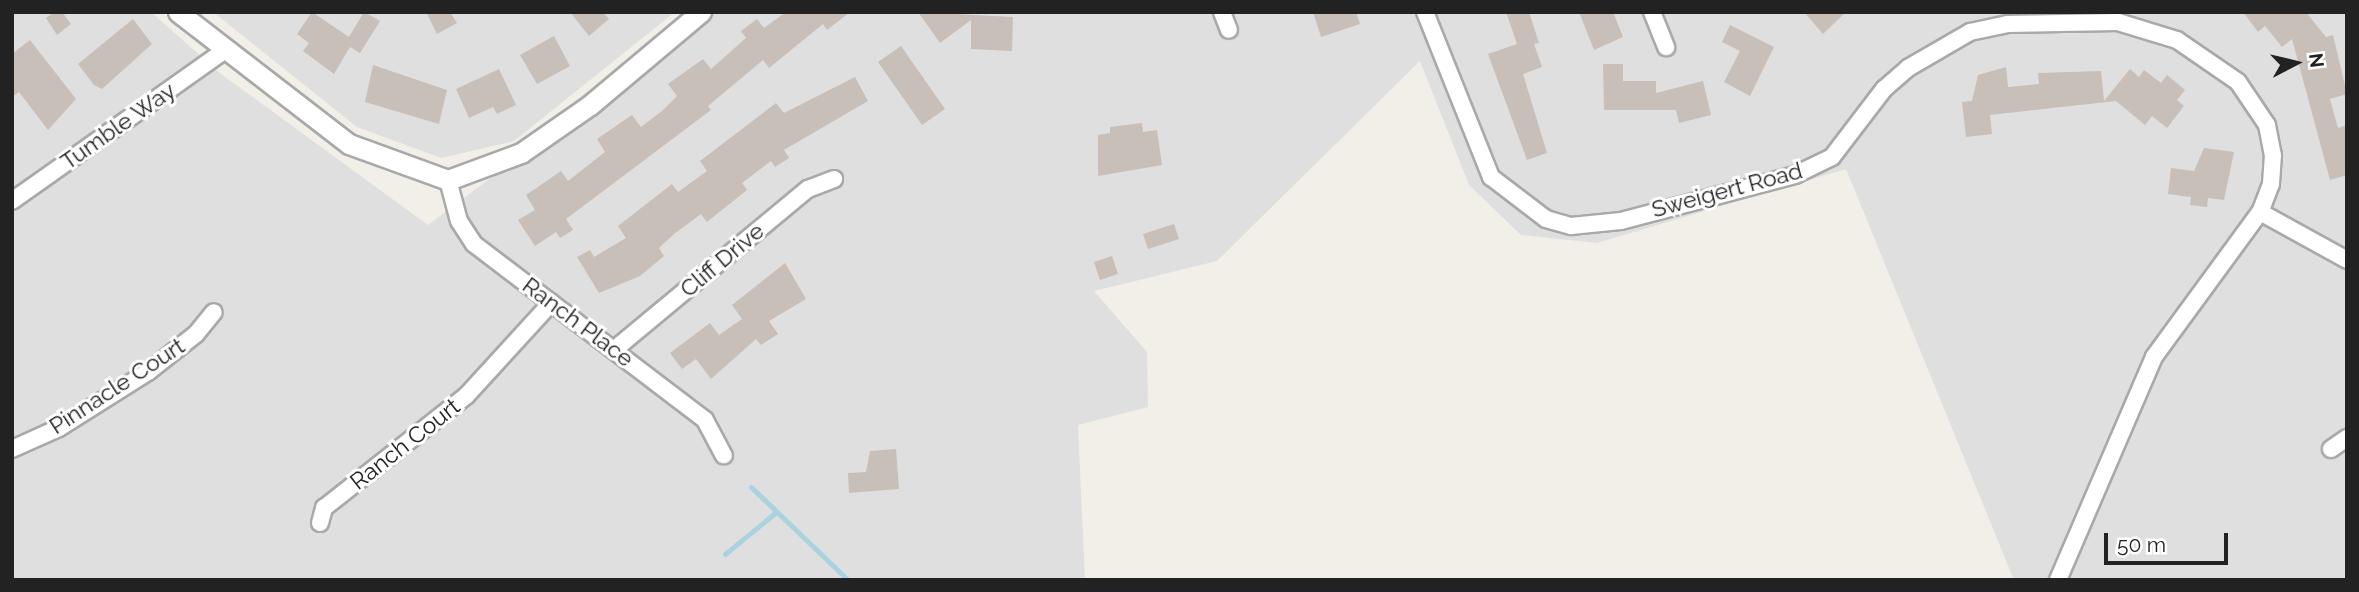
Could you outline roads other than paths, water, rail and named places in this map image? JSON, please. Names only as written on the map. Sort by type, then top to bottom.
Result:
[{"type":"street","points":[[178,12],[225,51],[349,144],[448,180],[521,153],[590,105],[701,12]]},
{"type":"street","points":[[1222,12],[1229,30]]},
{"type":"street","name":"Sweigert Road","points":[[1425,12],[1491,177],[1546,219],[1571,226],[1621,220],[1795,175],[1832,157],[1884,89],[1908,68],[1970,32],[2068,19],[2119,17],[2177,40],[2211,60],[2254,101],[2273,155],[2260,212],[2154,357],[2058,580]]},
{"type":"street","points":[[1652,12],[1666,47]]},
{"type":"street","name":"Tumble Way","points":[[12,201],[225,51]]},
{"type":"street","name":"Cliff Drive","points":[[615,349],[808,189],[834,179]]},
{"type":"street","name":"Ranch Place","points":[[448,180],[459,220],[474,244],[705,420],[724,455]]},
{"type":"street","points":[[2260,212],[2347,260]]},
{"type":"street","name":"Ranch Court","points":[[320,523],[324,508],[467,395],[551,303]]},
{"type":"street","name":"Pinnacle Court","points":[[12,449],[59,428],[148,372],[196,334],[214,312]]},
{"type":"street","points":[[2331,449],[2347,438]]},
{"type":"waterway","points":[[751,487],[848,580]]},
{"type":"waterway","points":[[725,554],[775,513]]}]
